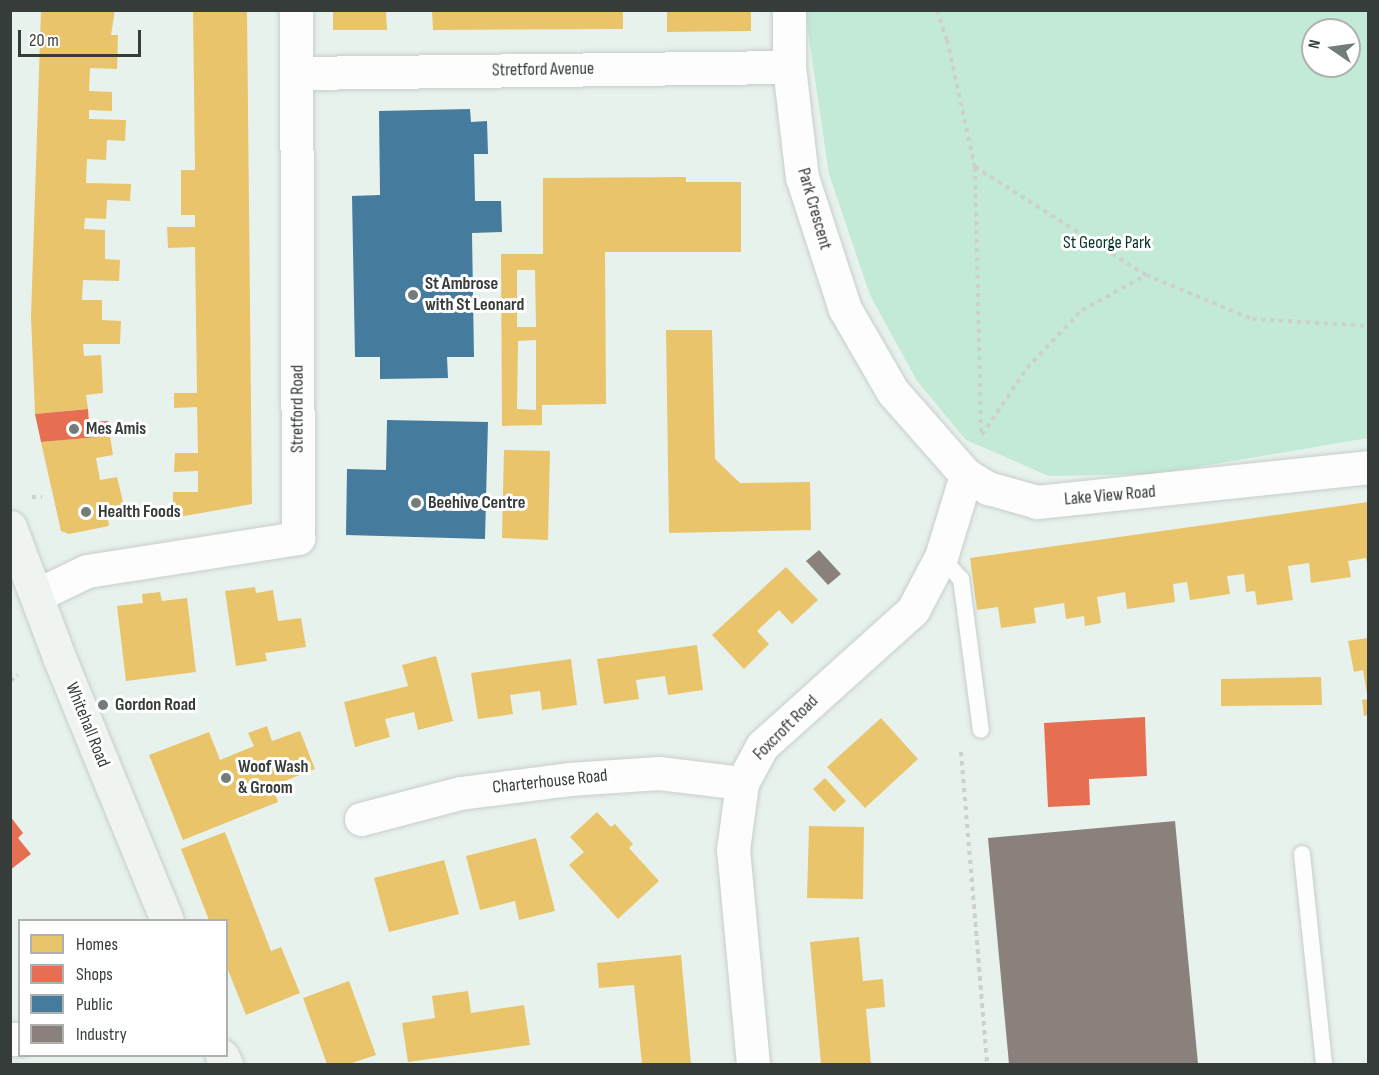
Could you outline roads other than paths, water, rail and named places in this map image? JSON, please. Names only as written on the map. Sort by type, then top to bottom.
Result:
[{"type":"main road","name":"Whitehall Road","points":[[10,527],[166,919]]},
{"type":"street","name":"Stretford Road","points":[[37,595],[87,571],[298,538],[296,10]]},
{"type":"street","name":"Park Crescent","points":[[789,10],[789,67],[802,177],[845,309],[893,392]]},
{"type":"street","name":"Stretford Avenue","points":[[297,84],[789,67]]},
{"type":"street","name":"Lake View Road","points":[[893,392],[966,475],[988,488],[1037,502],[1368,467]]},
{"type":"street","name":"Foxcroft Road","points":[[753,1065],[733,850],[742,783],[762,746],[913,610],[941,557],[966,475]]},
{"type":"street","name":"Charterhouse Road","points":[[361,819],[460,793],[569,779],[659,773],[742,783]]},
{"type":"lane","points":[[941,557],[961,579],[981,730]]},
{"type":"lane","points":[[1302,854],[1324,1065]]},
{"type":"place","name":"St Ambrose with St Leonard","points":[[413,295]]},
{"type":"place","name":"Mes Amis","points":[[74,429]]},
{"type":"place","name":"Beehive Centre","points":[[416,503]]},
{"type":"place","name":"Health Foods","points":[[86,512]]},
{"type":"place","name":"Gordon Road","points":[[103,705]]},
{"type":"place","name":"Woof Wash & Groom","points":[[226,778]]},
{"type":"park label","name":"St George Park","points":[[1107,243]]}]
